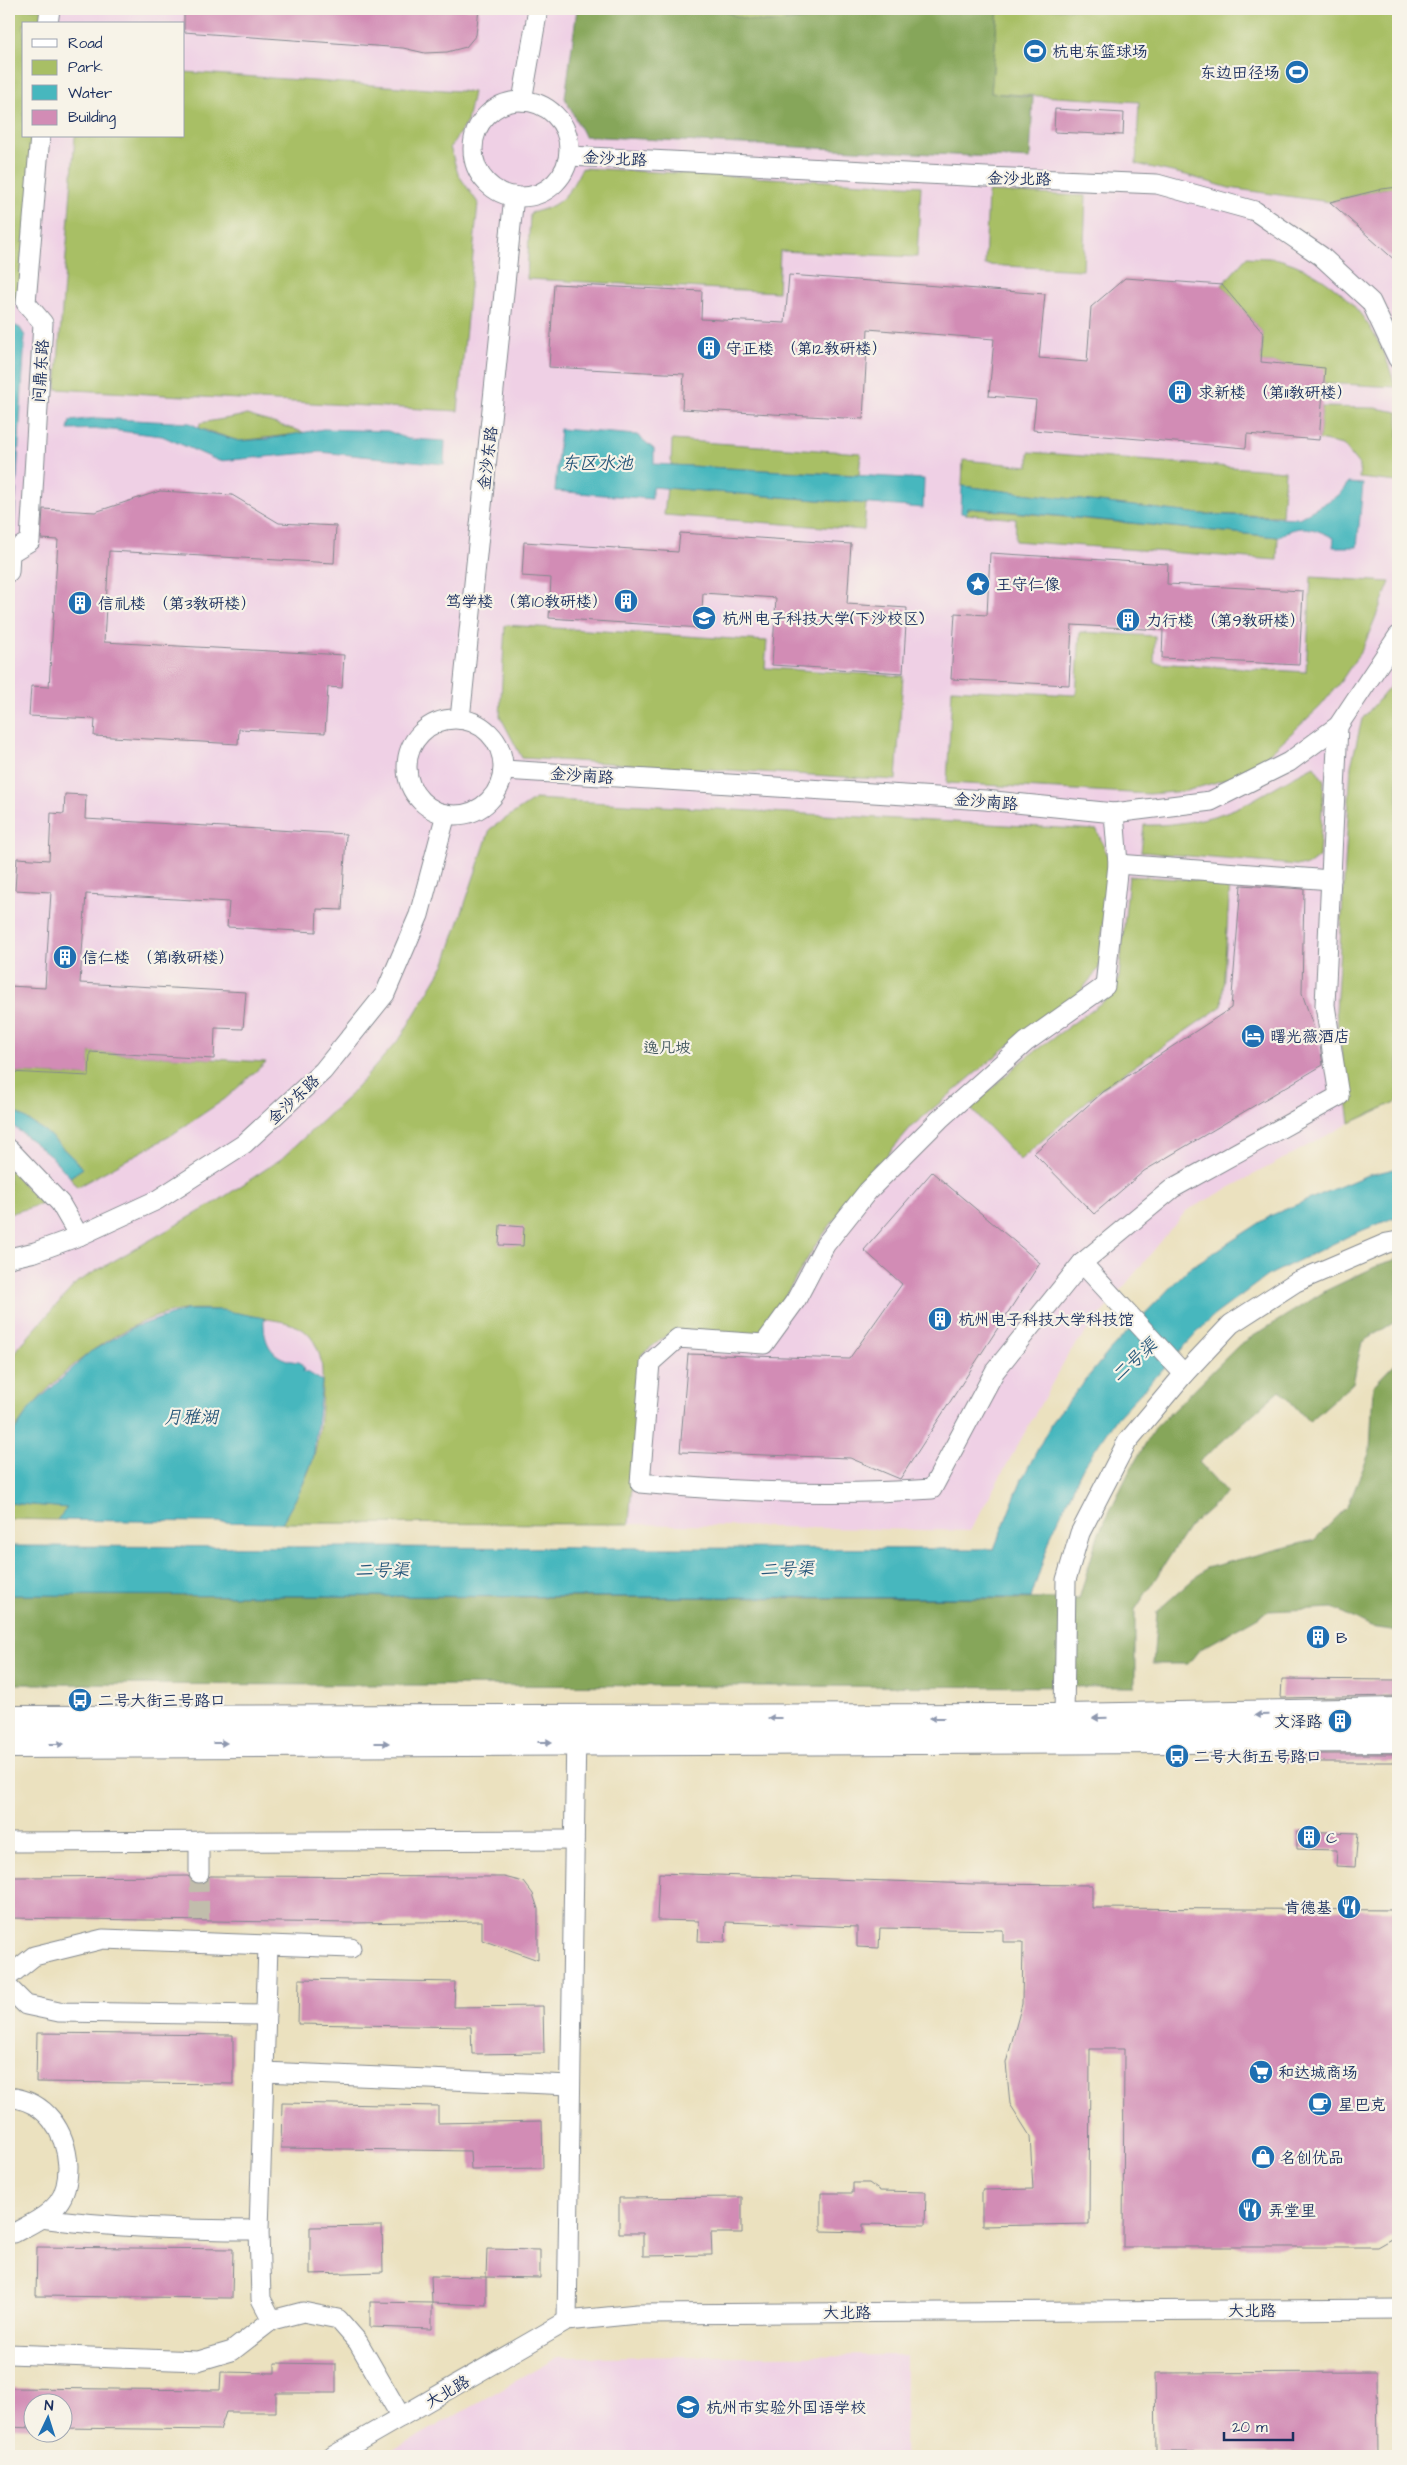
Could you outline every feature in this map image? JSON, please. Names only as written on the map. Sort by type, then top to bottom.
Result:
[{"type":"main road","points":[[9,1744],[1064,1718],[1398,1712]]},
{"type":"main road","points":[[9,1720],[576,1730],[1398,1738]]},
{"type":"street","points":[[48,22],[50,9]]},
{"type":"street","points":[[522,101],[538,9]]},
{"type":"street","points":[[522,101],[537,103],[551,111],[562,124],[569,140],[570,156],[564,172],[554,185],[540,194],[524,198],[514,196],[493,189],[482,178],[475,164],[473,150],[475,134],[487,116],[506,103],[522,101]]},
{"type":"street","name":"问鼎东路","points":[[9,560],[30,541],[43,324],[18,303],[40,138]]},
{"type":"street","name":"金沙北路","points":[[570,156],[986,178],[1157,184],[1255,211],[1321,256],[1371,302],[1398,359]]},
{"type":"street","name":"金沙东路","points":[[460,719],[514,196]]},
{"type":"street","name":"金沙南路","points":[[504,770],[985,800],[1114,813],[1211,801],[1289,762],[1338,726],[1398,636]]},
{"type":"street","points":[[469,720],[484,727],[495,739],[503,754],[504,770],[500,786],[478,810],[462,815],[446,814],[431,809],[419,799],[411,786],[407,771],[408,755],[414,741],[424,729],[438,721],[469,720]]},
{"type":"street","points":[[1114,813],[1118,864],[1105,986],[1026,1042],[940,1119],[868,1191],[825,1245],[796,1300],[764,1344],[678,1338],[650,1363],[640,1483],[792,1492],[874,1494],[932,1489],[995,1371],[1082,1263],[1173,1188],[1339,1096],[1325,1005],[1338,726]]},
{"type":"street","name":"金沙东路","points":[[9,1258],[35,1252],[80,1236],[157,1200],[244,1144],[323,1071],[384,994],[419,915],[446,814]]},
{"type":"street","points":[[1118,864],[1330,880]]},
{"type":"street","points":[[9,1149],[60,1203],[80,1236]]},
{"type":"street","points":[[1064,1718],[1066,1580],[1080,1533],[1127,1442],[1181,1370],[1231,1324],[1296,1282],[1387,1243],[1398,1241]]},
{"type":"street","points":[[1082,1263],[1181,1370]]},
{"type":"street","points":[[567,2321],[576,1730]]},
{"type":"street","points":[[9,1842],[574,1840]]},
{"type":"street","points":[[199,1841],[199,1873]]},
{"type":"street","points":[[9,1976],[34,1956],[103,1939],[200,1934],[268,1946],[351,1948]]},
{"type":"street","points":[[268,1946],[259,2230],[261,2299],[272,2320]]},
{"type":"street","points":[[9,1988],[26,2005],[59,2012],[266,2015]]},
{"type":"street","points":[[264,2072],[570,2085]]},
{"type":"street","points":[[9,2097],[34,2104],[57,2124],[67,2149],[68,2178],[59,2202],[41,2218],[14,2233],[9,2233]]},
{"type":"street","points":[[41,2218],[153,2230],[259,2230]]},
{"type":"street","name":"大北路","points":[[334,2456],[567,2321],[637,2314],[1398,2308]]},
{"type":"street","points":[[9,2354],[198,2361],[232,2351],[272,2320],[303,2312],[338,2319],[358,2342],[401,2418]]},
{"type":"shaded area","name":"杭州电子科技大学(下沙校区)","points":[[9,9],[1398,9],[1398,1101],[1350,1123],[1186,1211],[1069,1353],[970,1531],[629,1524],[9,1519]]},
{"type":"shaded area","name":"杭州市实验外国语学校","points":[[906,2355],[905,2456],[383,2456],[558,2357]]},
{"type":"green space","points":[[9,9],[50,9],[49,22],[22,22],[22,138],[40,138],[26,303],[9,302]]},
{"type":"green space","points":[[577,9],[721,9],[735,16],[750,20],[780,22],[826,15],[846,9],[998,9],[991,93],[1033,97],[1030,159],[584,136],[565,98]]},
{"type":"green space","points":[[721,9],[846,9],[841,12],[795,20],[765,22],[735,16]]},
{"type":"green space","points":[[998,9],[1398,9],[1398,187],[1330,202],[1229,188],[1186,175],[1136,164],[1139,102],[991,93]]},
{"type":"green space","points":[[185,72],[473,92],[467,122],[450,147],[458,174],[478,203],[458,411],[56,389],[75,138],[185,138]]},
{"type":"green space","points":[[582,168],[921,186],[917,257],[780,251],[778,292],[527,279],[530,213],[557,203],[572,186]]},
{"type":"green space","points":[[988,192],[1086,196],[1083,270],[985,265]]},
{"type":"green space","points":[[1247,257],[1282,260],[1304,268],[1323,279],[1340,293],[1356,308],[1369,326],[1389,365],[1395,387],[1324,383],[1321,368],[1261,362],[1263,333],[1222,285]]},
{"type":"green space","points":[[1322,407],[1375,408],[1398,412],[1398,482],[1359,478],[1360,466],[1343,445],[1319,440]]},
{"type":"green space","points":[[247,415],[306,433],[239,441],[199,428],[200,423]]},
{"type":"green space","points":[[672,440],[861,453],[859,475],[671,465]]},
{"type":"green space","points":[[1029,452],[1285,471],[1282,516],[1201,514],[962,486],[963,460],[1029,466]]},
{"type":"green space","points":[[667,488],[866,504],[864,530],[664,515]]},
{"type":"green space","points":[[967,508],[1278,537],[1277,560],[1015,541],[1016,519],[966,514]]},
{"type":"green space","points":[[1311,577],[1390,582],[1363,648],[1341,681],[1320,707],[1261,761],[1224,780],[1186,791],[1149,794],[947,783],[952,689],[1076,695],[1080,632],[1155,636],[1154,663],[1306,672]]},
{"type":"green space","points":[[505,625],[767,641],[765,668],[903,676],[896,780],[522,758],[500,716]]},
{"type":"green space","points":[[1398,670],[1398,1101],[1350,1123],[1336,1011],[1351,766],[1362,719],[1389,688]]},
{"type":"green space","points":[[1314,766],[1324,781],[1319,857],[1307,866],[1141,852],[1144,825],[1171,824],[1212,817],[1249,802]]},
{"type":"green space","name":"逸凡坡","points":[[535,799],[1097,830],[1109,859],[1099,968],[1074,1000],[1027,1030],[911,1127],[854,1194],[817,1243],[766,1328],[747,1337],[670,1333],[642,1354],[629,1524],[282,1523],[302,1486],[314,1454],[319,1431],[322,1392],[320,1357],[311,1338],[293,1324],[224,1311],[184,1310],[159,1316],[133,1326],[108,1340],[84,1357],[41,1396],[9,1439],[9,1365],[19,1347],[77,1282],[218,1201],[281,1159],[351,1094],[401,1037],[445,963],[490,829]]},
{"type":"green space","points":[[1129,876],[1230,882],[1222,1006],[1101,1089],[1020,1160],[970,1108],[1024,1059],[1112,995],[1119,977]]},
{"type":"green space","points":[[90,1052],[266,1062],[225,1099],[170,1136],[77,1187],[70,1177],[83,1168],[46,1132],[9,1108],[9,1072],[88,1076]]},
{"type":"green space","points":[[9,1169],[42,1204],[9,1214]]},
{"type":"green space","points":[[1398,1259],[1398,1320],[1362,1342],[1353,1383],[1309,1422],[1280,1390],[1199,1462],[1227,1493],[1189,1527],[1135,1610],[1135,1687],[9,1684],[9,1595],[1079,1599],[1098,1535],[1129,1472],[1154,1429],[1239,1345],[1327,1290],[1381,1264]]},
{"type":"green space","points":[[1398,1360],[1398,1631],[1371,1627],[1333,1608],[1269,1611],[1199,1650],[1188,1664],[1153,1664],[1157,1611],[1206,1568],[1314,1540],[1348,1506],[1370,1451],[1373,1386]]},
{"type":"green space","points":[[9,1503],[68,1508],[57,1520],[9,1519]]},
{"type":"water","points":[[9,323],[20,328],[25,336],[14,528],[9,533]]},
{"type":"water","points":[[97,418],[190,423],[207,432],[239,441],[268,439],[323,429],[388,431],[408,439],[445,441],[444,464],[320,452],[219,461],[162,436],[103,429],[68,430],[70,421]]},
{"type":"water","name":"东区水池","points":[[560,429],[637,435],[654,449],[654,464],[924,479],[923,508],[652,487],[652,499],[555,491]]},
{"type":"water","points":[[1348,483],[1363,484],[1357,547],[1333,547],[1334,538],[1319,531],[1306,528],[1299,528],[1278,537],[967,508],[966,514],[961,513],[962,486],[1201,514],[1299,518],[1339,495]]},
{"type":"water","points":[[9,1108],[46,1132],[83,1168],[70,1177],[50,1155],[9,1123]]},
{"type":"water","name":"二号渠","points":[[1398,1168],[1398,1216],[1351,1235],[1267,1276],[1212,1317],[1115,1420],[1082,1469],[1052,1533],[1031,1598],[9,1595],[9,1546],[994,1549],[1021,1481],[1053,1420],[1110,1350],[1188,1269],[1272,1215],[1365,1176]]},
{"type":"water","name":"月雅湖","points":[[186,1310],[222,1310],[264,1318],[265,1336],[271,1349],[282,1358],[299,1362],[304,1368],[303,1372],[309,1373],[322,1381],[313,1460],[299,1493],[282,1523],[57,1520],[67,1508],[9,1503],[9,1439],[31,1407],[90,1352],[134,1327]]},
{"type":"building","points":[[184,9],[479,9],[476,35],[466,47],[447,52],[425,53],[403,48],[185,32]]},
{"type":"building","points":[[1055,109],[1124,113],[1123,135],[1054,132]]},
{"type":"building","points":[[1398,187],[1398,263],[1330,202]]},
{"type":"building","points":[[789,275],[1045,294],[1039,358],[1087,362],[1091,307],[1125,278],[1222,285],[1263,333],[1261,362],[1325,368],[1319,440],[1247,434],[1246,448],[1033,430],[1036,400],[989,396],[994,339],[868,329],[863,419],[682,409],[684,374],[549,367],[554,284],[702,291],[701,319],[785,323]]},
{"type":"building","name":"信礼楼 （第3教研楼）","points":[[160,491],[232,495],[279,523],[336,526],[334,563],[109,551],[104,642],[344,655],[342,688],[328,687],[325,733],[239,729],[238,744],[94,736],[95,719],[29,716],[31,686],[49,687],[58,540],[41,539],[43,509],[95,512]]},
{"type":"building","name":"笃学楼 （第10教研楼）","points":[[680,533],[851,544],[847,604],[907,608],[903,673],[772,665],[776,598],[703,593],[701,628],[549,618],[551,578],[522,576],[524,542],[678,552]]},
{"type":"building","name":"力行楼 （第9教研楼）","points":[[990,553],[1168,564],[1167,584],[1303,591],[1299,665],[1162,658],[1163,630],[1072,625],[1069,685],[951,679],[955,613],[987,615]]},
{"type":"building","name":"信仁楼 （第1教研楼）","points":[[65,794],[86,795],[85,819],[346,834],[342,910],[317,909],[316,932],[227,927],[229,902],[86,894],[80,983],[246,992],[243,1029],[215,1028],[214,1059],[90,1052],[89,1076],[9,1072],[9,986],[45,988],[51,892],[15,890],[17,858],[49,860],[51,813],[64,814]]},
{"type":"building","name":"曙光薇酒店","points":[[1241,885],[1304,889],[1302,993],[1320,1046],[1323,1065],[1144,1171],[1094,1214],[1034,1153],[1103,1092],[1231,1008]]},
{"type":"building","name":"杭州电子科技大学科技馆","points":[[932,1172],[1040,1263],[900,1479],[850,1458],[680,1452],[688,1354],[849,1359],[902,1284],[864,1250]]},
{"type":"building","points":[[500,1225],[524,1227],[523,1246],[499,1245]]},
{"type":"building","points":[[1282,1679],[1398,1680],[1398,1696],[1281,1698]]},
{"type":"building","points":[[1280,1754],[1398,1754],[1398,1762],[1280,1762]]},
{"type":"building","points":[[1297,1831],[1358,1833],[1355,1867],[1336,1866],[1337,1850],[1297,1849]]},
{"type":"building","name":"和达城商场","points":[[659,1873],[975,1884],[1092,1885],[1092,1908],[1398,1910],[1398,2235],[1377,2247],[1123,2247],[1124,2049],[1090,2049],[1089,2224],[982,2226],[982,2190],[1033,2189],[1030,2136],[1010,2104],[1006,2063],[1022,2004],[1023,1942],[1003,1942],[1003,1930],[880,1928],[879,1948],[857,1947],[857,1927],[726,1922],[725,1942],[698,1941],[699,1921],[657,1920]]},
{"type":"building","points":[[188,1876],[193,1882],[199,1884],[205,1882],[210,1876],[504,1877],[524,1882],[533,1894],[538,1909],[538,1960],[482,1940],[482,1921],[350,1923],[9,1918],[9,1877]]},
{"type":"building","points":[[299,1979],[455,1982],[454,2007],[543,2006],[544,2053],[472,2054],[471,2027],[298,2024]]},
{"type":"building","points":[[37,2033],[233,2035],[233,2084],[36,2082]]},
{"type":"building","points":[[282,2103],[438,2106],[438,2123],[542,2121],[543,2168],[471,2169],[470,2151],[281,2148]]},
{"type":"building","points":[[853,2183],[869,2183],[880,2191],[926,2192],[925,2225],[863,2224],[863,2232],[821,2231],[821,2193],[853,2193]]},
{"type":"building","points":[[742,2197],[742,2233],[711,2233],[712,2255],[643,2256],[643,2233],[619,2233],[619,2198]]},
{"type":"building","points":[[382,2226],[383,2272],[310,2274],[310,2227]]},
{"type":"building","points":[[37,2247],[233,2249],[232,2298],[36,2296]]},
{"type":"building","points":[[487,2249],[540,2250],[540,2278],[486,2277]]},
{"type":"building","points":[[431,2276],[486,2277],[486,2305],[432,2303]]},
{"type":"building","points":[[370,2302],[432,2303],[432,2329],[370,2327]]},
{"type":"building","points":[[275,2363],[336,2364],[336,2393],[276,2393],[276,2412],[226,2412],[220,2430],[72,2428],[72,2392],[22,2392],[22,2428],[9,2427],[9,2388],[220,2390],[221,2372],[275,2373]]},
{"type":"building","points":[[1377,2372],[1378,2456],[1292,2456],[1292,2452],[1156,2452],[1155,2373]]},
{"type":"tunnel","points":[[199,1873],[200,1925]]},
{"type":"place","name":"杭电东篮球场","points":[[1035,51]]},
{"type":"place","name":"东边田径场","points":[[1297,72]]},
{"type":"place","name":"守正楼 （第12教研楼）","points":[[709,348]]},
{"type":"place","name":"求新楼 （第11教研楼）","points":[[1180,392]]},
{"type":"place","name":"王守仁像","points":[[978,584]]},
{"type":"place","name":"笃学楼 （第10教研楼）","points":[[626,601]]},
{"type":"place","name":"信礼楼 （第3教研楼）","points":[[80,603]]},
{"type":"place","name":"杭州电子科技大学(下沙校区)","points":[[704,618]]},
{"type":"place","name":"力行楼 （第9教研楼）","points":[[1128,620]]},
{"type":"place","name":"信仁楼 （第1教研楼）","points":[[65,957]]},
{"type":"place","name":"曙光薇酒店","points":[[1253,1036]]},
{"type":"place","name":"杭州电子科技大学科技馆","points":[[940,1319]]},
{"type":"place","name":"B","points":[[1318,1637]]},
{"type":"place","name":"二号大街三号路口","points":[[80,1700]]},
{"type":"place","name":"文泽路","points":[[1340,1721]]},
{"type":"place","name":"二号大街五号路口","points":[[1177,1756]]},
{"type":"place","name":"C","points":[[1309,1837]]},
{"type":"place","name":"肯德基","points":[[1349,1907]]},
{"type":"place","name":"和达城商场","points":[[1261,2072]]},
{"type":"place","name":"星巴克","points":[[1320,2104]]},
{"type":"place","name":"名创优品","points":[[1263,2157]]},
{"type":"place","name":"弄堂里","points":[[1250,2210]]},
{"type":"place","name":"杭州市实验外国语学校","points":[[688,2407]]}]
